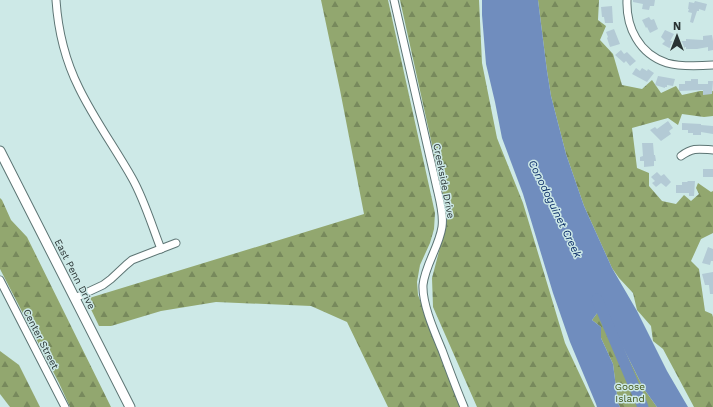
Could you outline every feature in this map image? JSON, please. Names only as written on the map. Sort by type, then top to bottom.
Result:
[{"type":"main road","name":"East Penn Drive","points":[[0,151],[76,298],[130,407]]},
{"type":"street","points":[[56,0],[56,12],[61,36],[78,87],[133,179],[162,249]]},
{"type":"street","name":"Creekside Drive","points":[[394,0],[441,211],[442,227],[426,271],[423,283],[424,296],[434,329],[464,407]]},
{"type":"street","points":[[627,0],[629,24],[636,39],[647,51],[661,60],[672,64],[713,65]]},
{"type":"street","points":[[681,156],[688,151],[698,149],[713,150]]},
{"type":"street","points":[[76,298],[103,285],[132,260],[176,243]]},
{"type":"street","name":"Center Street","points":[[0,280],[65,407]]},
{"type":"green space","points":[[321,0],[388,0],[435,213],[434,229],[430,243],[420,265],[417,282],[418,295],[462,407],[388,407],[347,322],[311,306],[216,302],[161,311],[111,326],[99,326],[86,299],[364,214]]},
{"type":"green space","points":[[400,0],[479,0],[482,63],[497,138],[523,203],[565,343],[595,407],[477,407],[433,307],[432,278],[448,217]]},
{"type":"green space","points":[[538,0],[599,0],[598,20],[606,26],[600,40],[613,54],[622,85],[642,89],[652,80],[661,93],[676,86],[682,95],[700,91],[713,91],[713,116],[704,117],[682,114],[678,125],[668,118],[632,128],[637,168],[649,173],[649,186],[662,201],[676,204],[684,195],[691,201],[699,194],[696,188],[698,183],[711,192],[713,191],[713,233],[701,239],[691,261],[699,269],[705,311],[712,314],[713,317],[713,407],[694,407],[663,349],[653,341],[651,326],[637,310],[633,293],[612,268],[584,206],[566,154],[551,96]]},
{"type":"green space","points":[[0,198],[11,220],[27,237],[111,407],[70,407],[0,269]]},
{"type":"green space","name":"Goose Island","points":[[598,312],[605,312],[644,389],[657,407],[620,407],[618,403],[613,364],[601,338],[601,327],[592,320]]},
{"type":"green space","points":[[0,351],[19,365],[40,407],[10,407],[0,394]]},
{"type":"water","points":[[482,0],[538,0],[551,96],[566,154],[584,206],[612,268],[637,311],[667,371],[688,407],[657,407],[644,389],[605,312],[598,312],[592,320],[601,327],[601,338],[613,364],[618,403],[620,407],[597,407],[570,342],[553,293],[523,194],[502,138],[486,64]]},
{"type":"building","points":[[633,0],[655,0],[654,6],[650,6],[649,10],[642,9],[643,4],[633,2]]},
{"type":"building","points":[[695,1],[707,4],[705,11],[699,9],[699,11],[697,11],[693,23],[690,22],[692,13],[688,12],[688,9],[689,2],[694,3]]},
{"type":"building","points":[[612,6],[613,23],[605,23],[604,17],[602,17],[601,7]]},
{"type":"building","points":[[649,17],[651,20],[654,19],[658,29],[650,33],[642,20]]},
{"type":"building","points":[[614,29],[620,44],[610,47],[606,32]]},
{"type":"building","points":[[665,30],[674,34],[670,41],[675,41],[671,49],[662,44],[665,41],[661,37]]},
{"type":"building","points":[[712,35],[713,50],[708,51],[708,47],[686,49],[685,47],[684,49],[680,49],[680,41],[686,41],[686,39],[703,40],[703,36]]},
{"type":"building","points":[[621,50],[624,54],[627,52],[636,61],[630,66],[626,61],[624,63],[615,55]]},
{"type":"building","points":[[636,68],[640,71],[642,68],[647,71],[648,69],[654,73],[647,82],[632,74]]},
{"type":"building","points":[[658,76],[675,79],[673,86],[667,85],[665,88],[655,85]]},
{"type":"building","points":[[691,79],[698,79],[698,84],[708,84],[708,81],[713,81],[712,94],[703,95],[703,90],[679,91],[679,84],[685,84],[685,81],[691,81]]},
{"type":"building","points":[[668,121],[673,128],[669,131],[671,134],[661,141],[650,130],[655,127],[657,129]]},
{"type":"building","points":[[682,123],[713,126],[713,134],[701,132],[701,135],[693,135],[693,133],[688,133],[688,130],[682,130]]},
{"type":"building","points":[[642,143],[653,143],[656,161],[654,161],[654,166],[644,167],[644,161],[640,161],[640,157],[643,156]]},
{"type":"building","points":[[703,169],[713,169],[713,177],[703,177]]},
{"type":"building","points":[[657,172],[661,176],[664,174],[671,182],[666,187],[661,183],[656,187],[652,183],[655,181],[651,177]]},
{"type":"building","points":[[687,181],[695,181],[694,196],[689,196],[689,193],[676,193],[676,185],[682,185],[682,182],[688,182]]},
{"type":"building","points":[[708,247],[713,249],[713,261],[711,261],[710,265],[702,263]]},
{"type":"building","points":[[713,272],[713,294],[710,294],[709,285],[705,285],[702,274]]},
{"type":"waterway","name":"Conodoguinet Creek","points":[[597,299],[643,407]]}]
